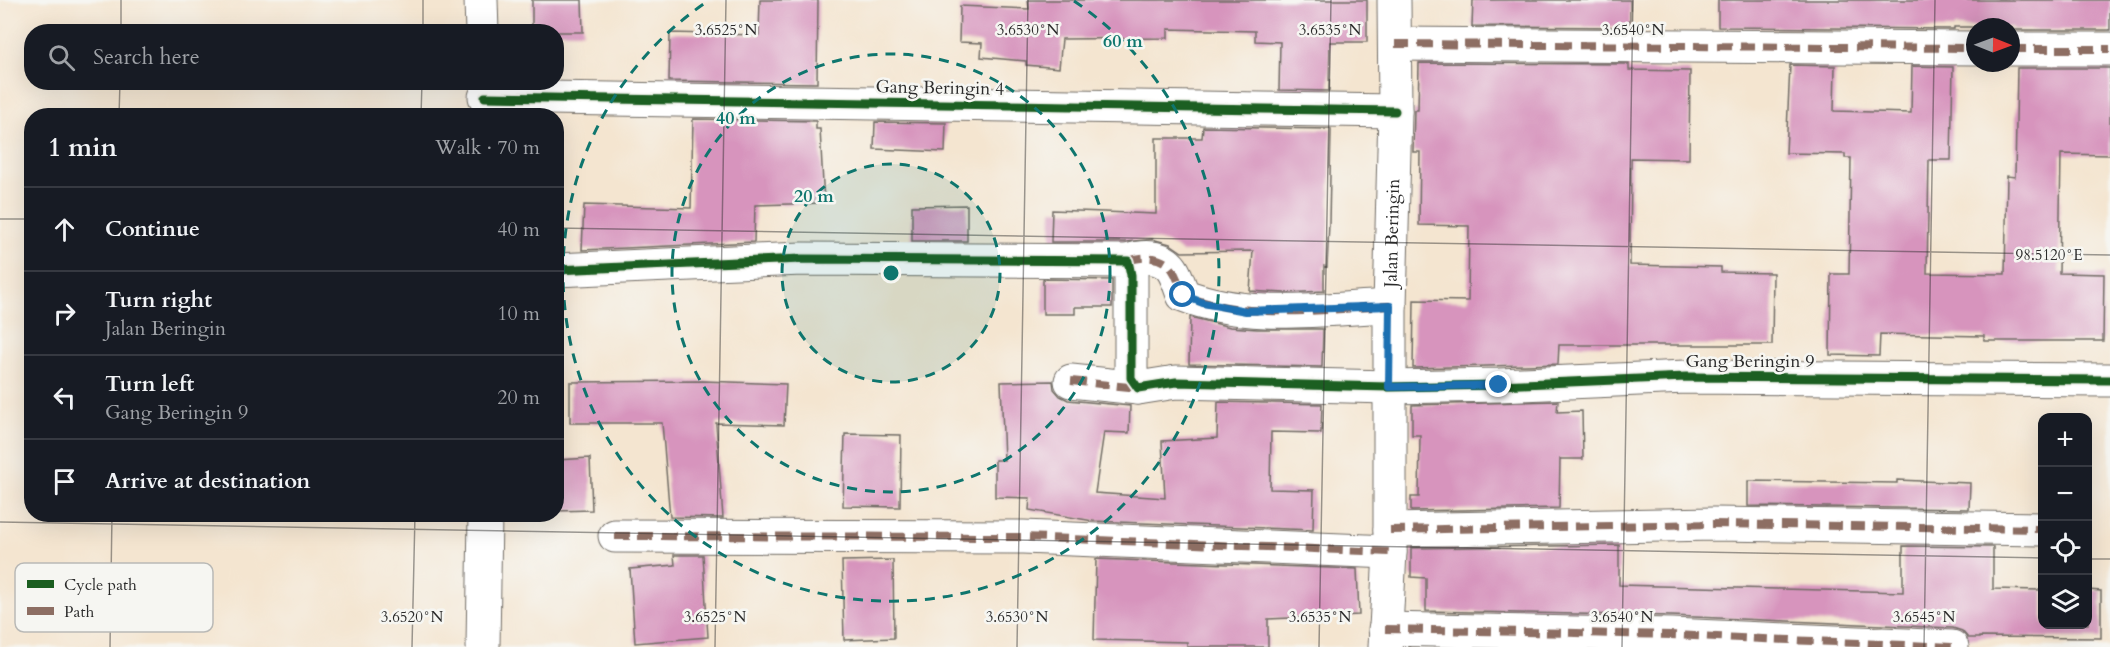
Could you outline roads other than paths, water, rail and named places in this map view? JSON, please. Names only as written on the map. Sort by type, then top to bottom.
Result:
[{"type":"street","points":[[481,0],[482,24]]},
{"type":"street","name":"Jalan Beringin","points":[[1385,638],[1390,541],[1389,387],[1395,111],[1394,0]]},
{"type":"street","points":[[1395,44],[1966,48]]},
{"type":"street","points":[[2020,49],[2110,49]]},
{"type":"street","name":"Gang Beringin 4","points":[[485,98],[1395,111]]},
{"type":"street","points":[[564,270],[802,259],[1128,261],[1140,257],[1160,260],[1172,268],[1183,295],[1203,303],[1230,309],[1269,311],[1390,306]]},
{"type":"street","points":[[1128,261],[1131,275],[1131,378],[1138,388]]},
{"type":"street","name":"Gang Beringin 9","points":[[1071,381],[1138,388],[1176,382],[1389,387],[1686,377],[2110,380]]},
{"type":"street","points":[[483,647],[485,522]]},
{"type":"street","points":[[615,536],[1390,541],[1714,524],[2038,529]]},
{"type":"street","points":[[1385,638],[1671,635],[1952,647]]}]
